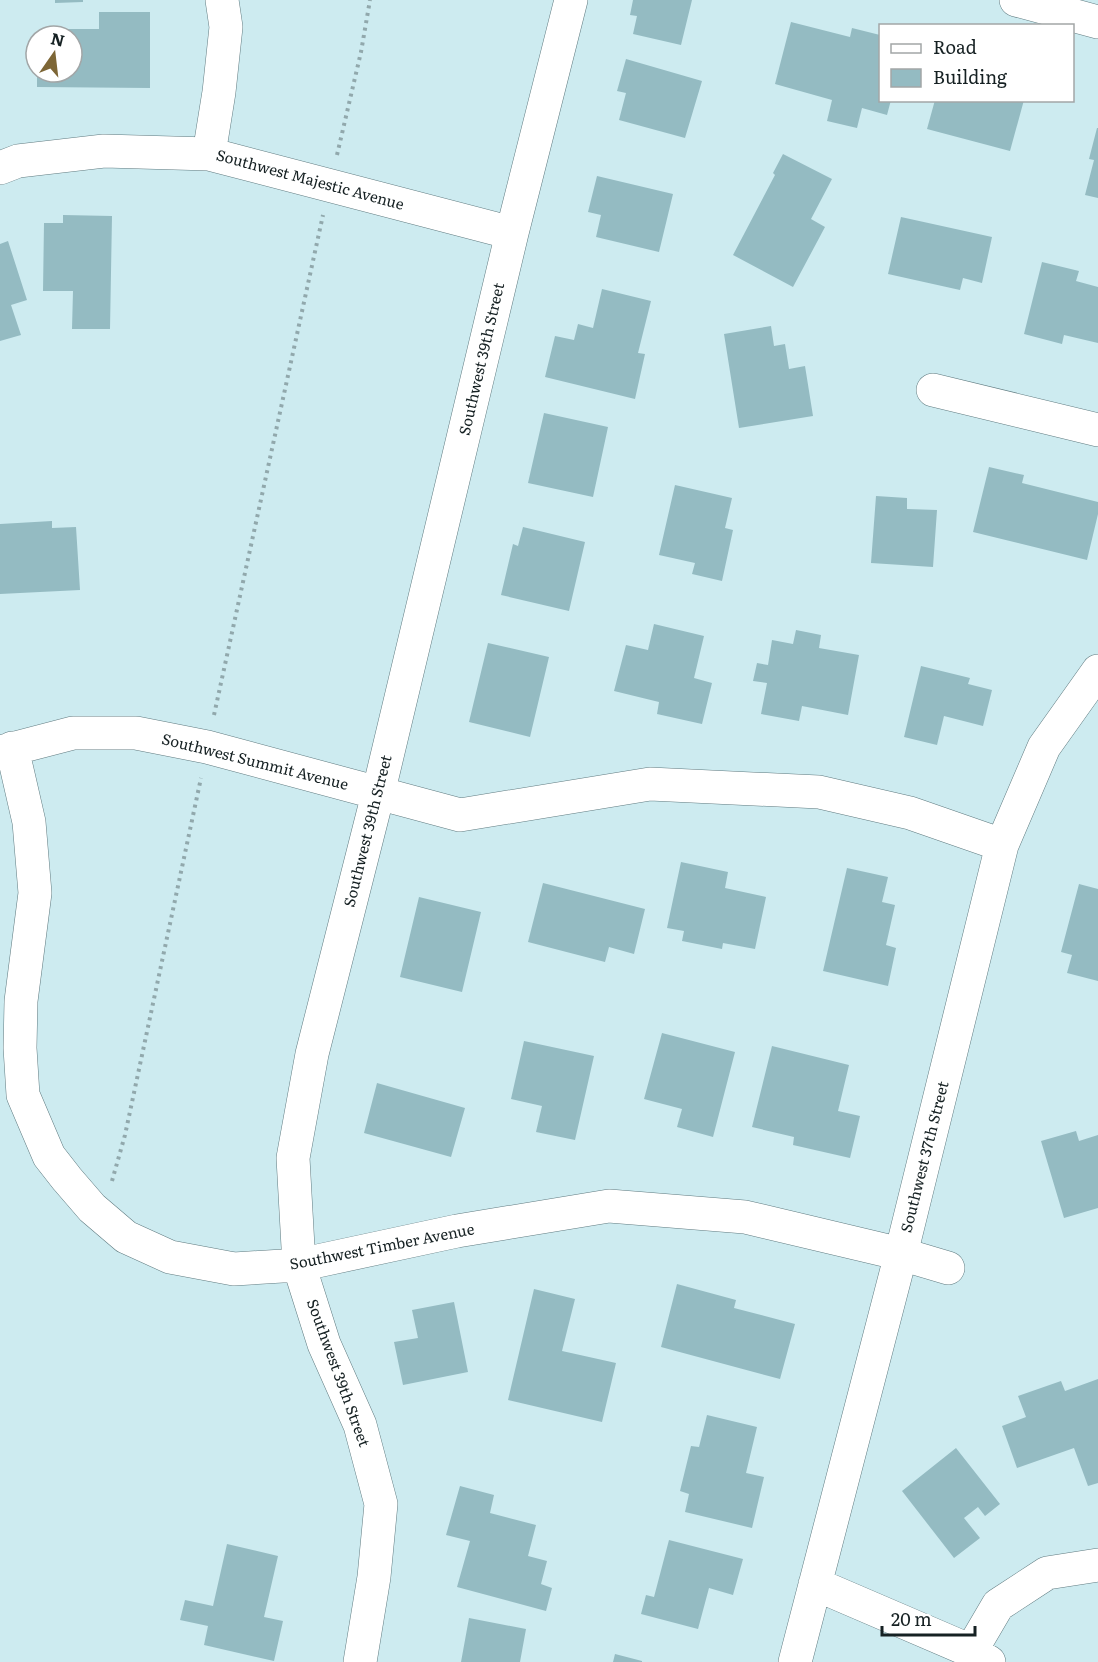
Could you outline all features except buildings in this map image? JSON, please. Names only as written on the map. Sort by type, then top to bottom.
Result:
[{"type":"street","points":[[209,154],[226,27],[222,0]]},
{"type":"street","name":"Southwest 39th Street","points":[[360,1662],[374,1577],[381,1504],[360,1425],[324,1344],[299,1265],[293,1158],[312,1054],[378,794],[512,233],[571,0]]},
{"type":"street","points":[[1016,0],[1098,22]]},
{"type":"street","name":"Southwest Majestic Avenue","points":[[0,168],[18,161],[104,151],[209,154],[512,233]]},
{"type":"street","points":[[933,390],[1098,430]]},
{"type":"street","name":"Southwest 37th Street","points":[[795,1662],[901,1254],[1002,845],[1044,747],[1098,671]]},
{"type":"street","name":"Southwest Summit Avenue","points":[[6,750],[73,733],[136,733],[207,747],[460,815],[651,784],[819,792],[910,813],[1002,845]]},
{"type":"street","name":"Southwest Timber Avenue","points":[[6,750],[29,822],[35,893],[21,1000],[20,1048],[23,1095],[49,1156],[92,1208],[126,1237],[170,1257],[234,1269],[299,1265],[457,1232],[609,1206],[745,1217],[901,1254],[948,1268]]},
{"type":"street","points":[[815,1584],[980,1656],[998,1605],[1047,1573],[1098,1565]]},
{"type":"path","points":[[92,1208],[112,1181],[125,1135],[207,747],[361,52],[369,0]]}]
